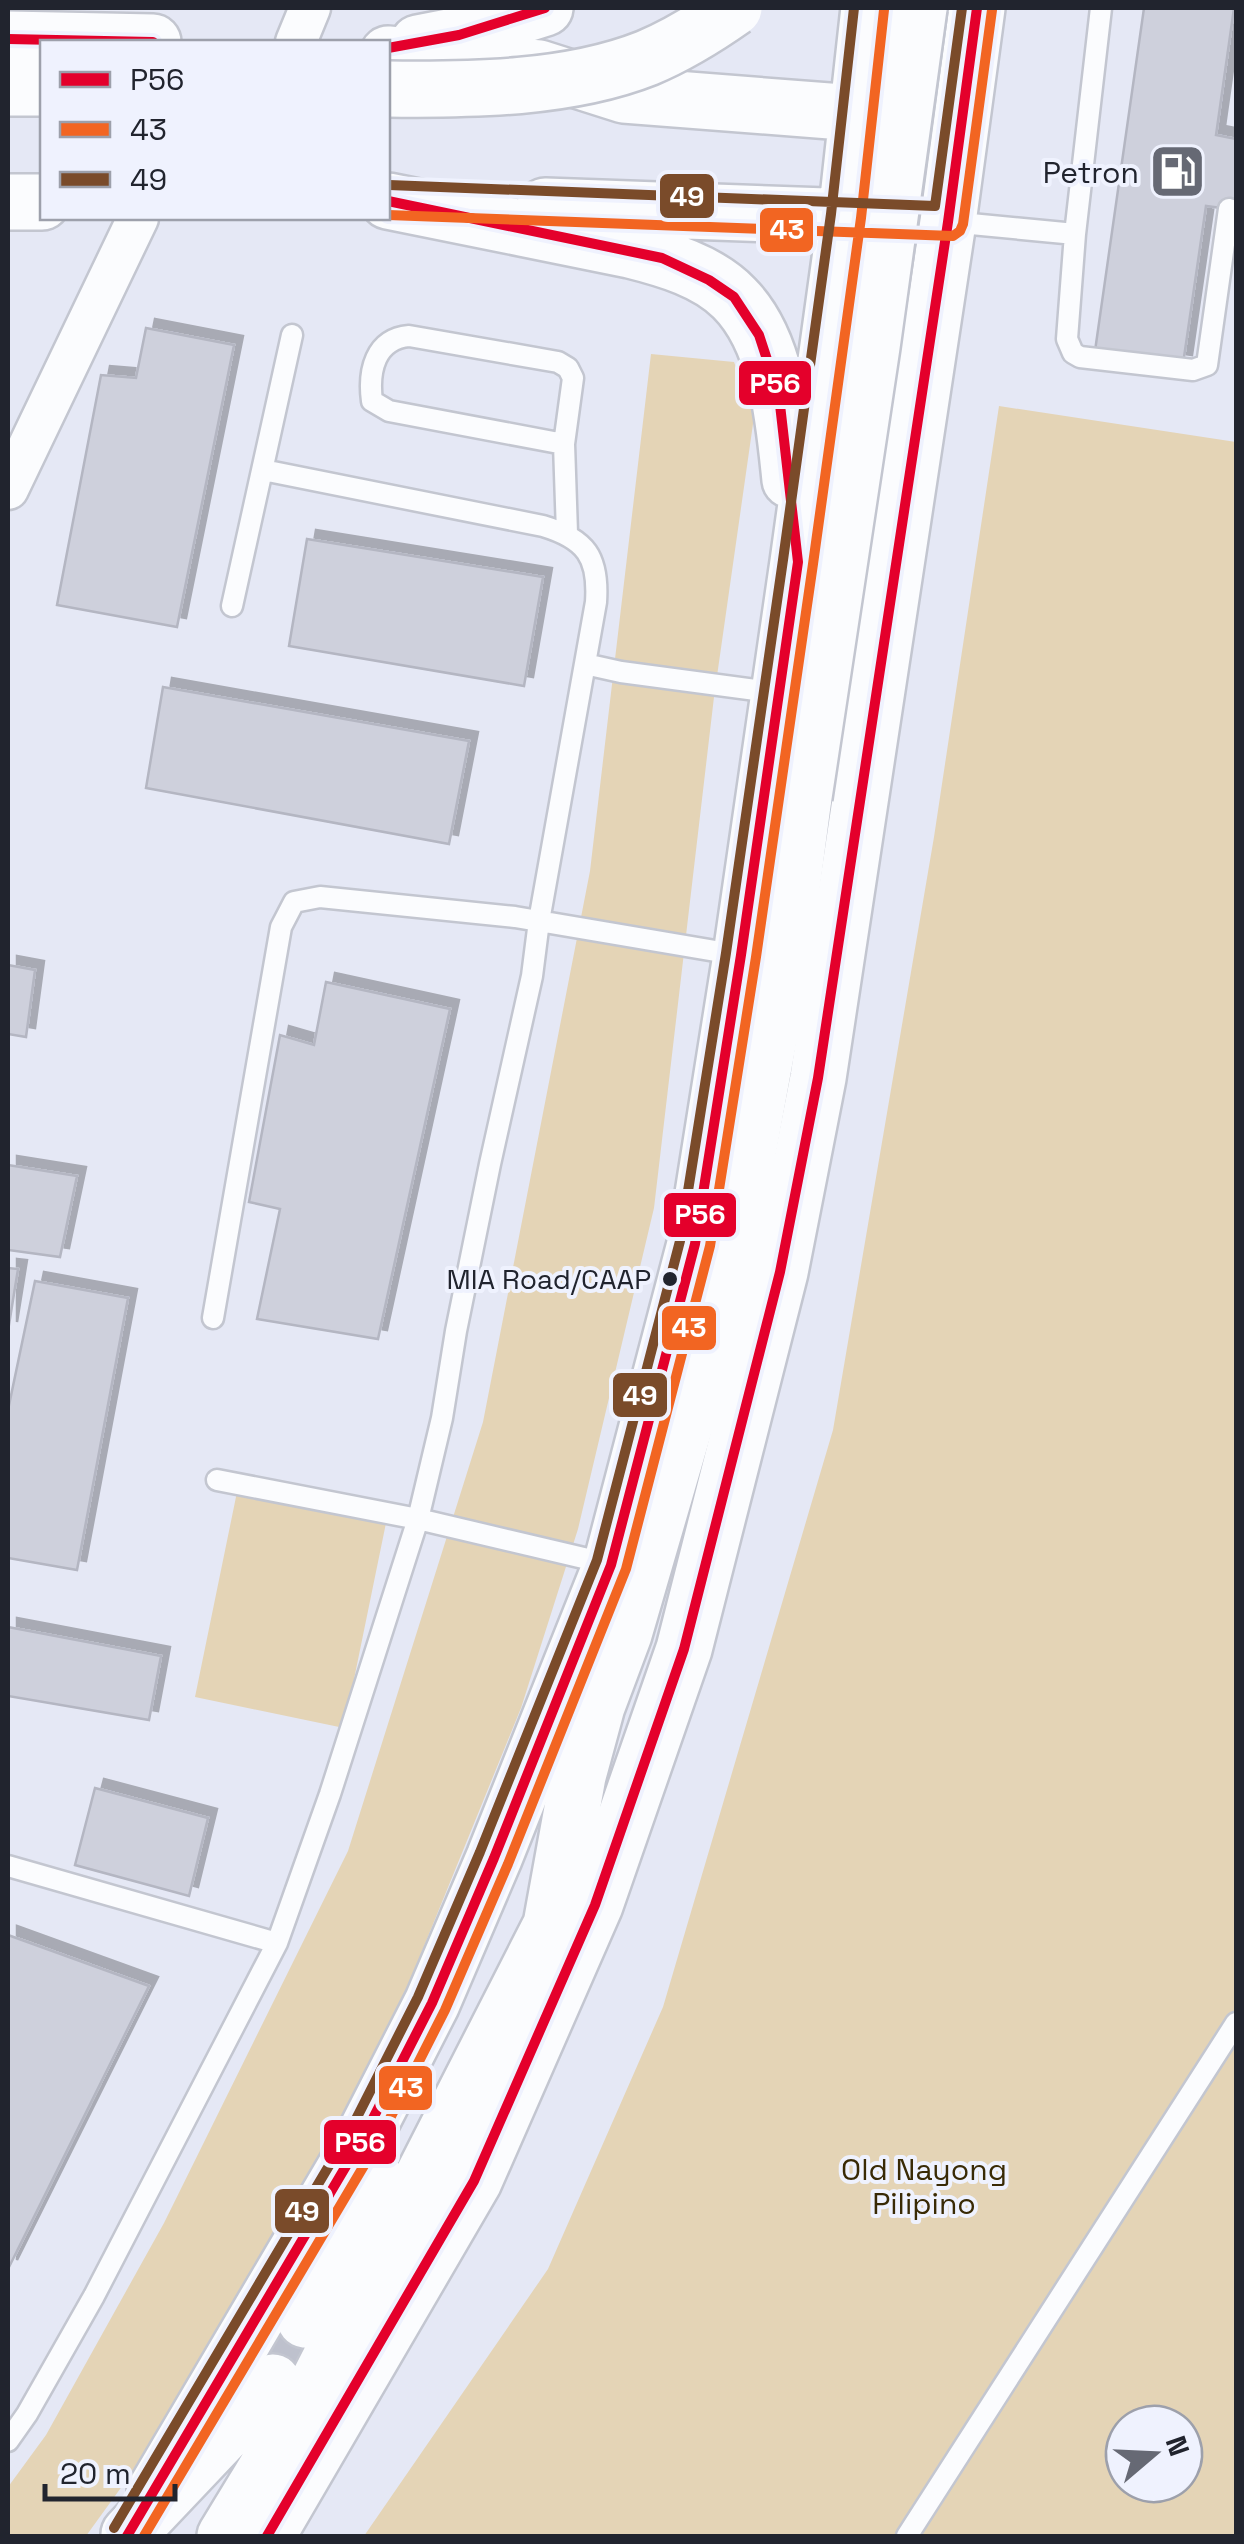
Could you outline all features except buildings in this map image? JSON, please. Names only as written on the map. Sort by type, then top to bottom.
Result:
[{"type":"main road","points":[[390,51],[459,36],[545,8]]},
{"type":"main road","points":[[390,90],[498,87],[571,79],[646,58],[700,32],[734,8]]},
{"type":"main road","points":[[624,94],[700,51],[754,8]]},
{"type":"main road","points":[[128,2535],[365,2134],[432,2003],[611,1565],[696,1244],[780,693],[846,216],[869,8]]},
{"type":"main road","points":[[225,2536],[314,2390],[551,1925],[578,1776],[596,1706],[624,1634],[720,1305],[780,979],[919,8]]},
{"type":"main road","points":[[268,2536],[474,2181],[595,1905],[684,1649],[780,1272],[818,1078],[977,8]]},
{"type":"main road","points":[[8,39],[56,40]]},
{"type":"main road","points":[[390,51],[539,68],[624,94],[962,120]]},
{"type":"main road","points":[[8,88],[40,88]]},
{"type":"main road","points":[[390,201],[948,222]]},
{"type":"main road","points":[[390,201],[662,258],[710,280],[734,297],[759,335],[779,396],[798,562]]},
{"type":"main road","points":[[8,202],[40,202]]},
{"type":"main road","points":[[305,2320],[462,2022],[578,1776]]},
{"type":"main road","points":[[128,2535],[273,2382]]},
{"type":"street","points":[[297,40],[310,8]]},
{"type":"street","points":[[8,490],[137,220]]},
{"type":"lane","points":[[1101,8],[1075,234],[1067,339],[1073,352],[1080,357],[1192,370],[1207,365],[1229,209]]},
{"type":"lane","points":[[948,222],[1075,234]]},
{"type":"lane","points":[[232,606],[292,335]]},
{"type":"lane","points":[[564,444],[389,412],[372,401],[370,380],[381,347],[395,337],[409,336],[558,362],[568,368],[573,378],[564,444],[567,534]]},
{"type":"lane","points":[[8,2441],[94,2296],[277,1943],[330,1794],[418,1519],[532,976],[598,578],[594,563],[582,547],[567,534],[543,526],[263,470]]},
{"type":"lane","points":[[585,664],[780,693]]},
{"type":"lane","points":[[213,1318],[281,927],[294,902],[320,897],[539,921],[741,955]]},
{"type":"lane","points":[[217,1480],[418,1519],[611,1565]]},
{"type":"lane","points":[[8,1866],[277,1943]]},
{"type":"lane","points":[[908,2536],[1236,2023]]},
{"type":"green space","points":[[651,354],[734,362],[754,417],[714,697],[654,1208],[578,1529],[521,1708],[407,1988],[301,2196],[128,2478],[86,2536],[8,2536],[8,2487],[46,2435],[164,2223],[348,1851],[483,1422],[590,871]]},
{"type":"green space","name":"Old Nayong Pilipino","points":[[999,406],[1236,442],[1236,2536],[364,2536],[548,2269],[663,2007],[833,1430],[934,837]]},
{"type":"green space","points":[[237,1492],[386,1523],[344,1728],[195,1697]]},
{"type":"tunnel","points":[[273,2382],[305,2320]]},
{"type":"transit line","name":"P56","points":[[390,48],[459,35],[545,8]]},
{"type":"transit line","name":"49","points":[[114,2528],[352,2127],[418,1997],[597,1560],[680,1241],[783,560],[831,214],[854,8]]},
{"type":"transit line","name":"49","points":[[390,185],[935,206],[962,8]]},
{"type":"transit line","name":"P56","points":[[267,2536],[474,2181],[595,1905],[684,1649],[780,1272],[818,1078],[977,8]]},
{"type":"transit line","name":"43","points":[[144,2536],[378,2142],[445,2010],[626,1569],[710,1246],[813,564],[861,218],[884,10]]},
{"type":"transit line","name":"43","points":[[390,215],[953,236],[963,224],[992,10]]},
{"type":"transit line","name":"P56","points":[[8,39],[56,40]]},
{"type":"transit line","name":"P56","points":[[127,2536],[365,2134],[432,2003],[611,1565],[695,1244],[798,562],[779,396],[759,335],[734,297],[709,280],[662,258],[390,201]]},
{"type":"place","name":"Petron","points":[[1178,172]]},
{"type":"place","name":"MIA Road/CAAP","points":[[670,1279]]}]
